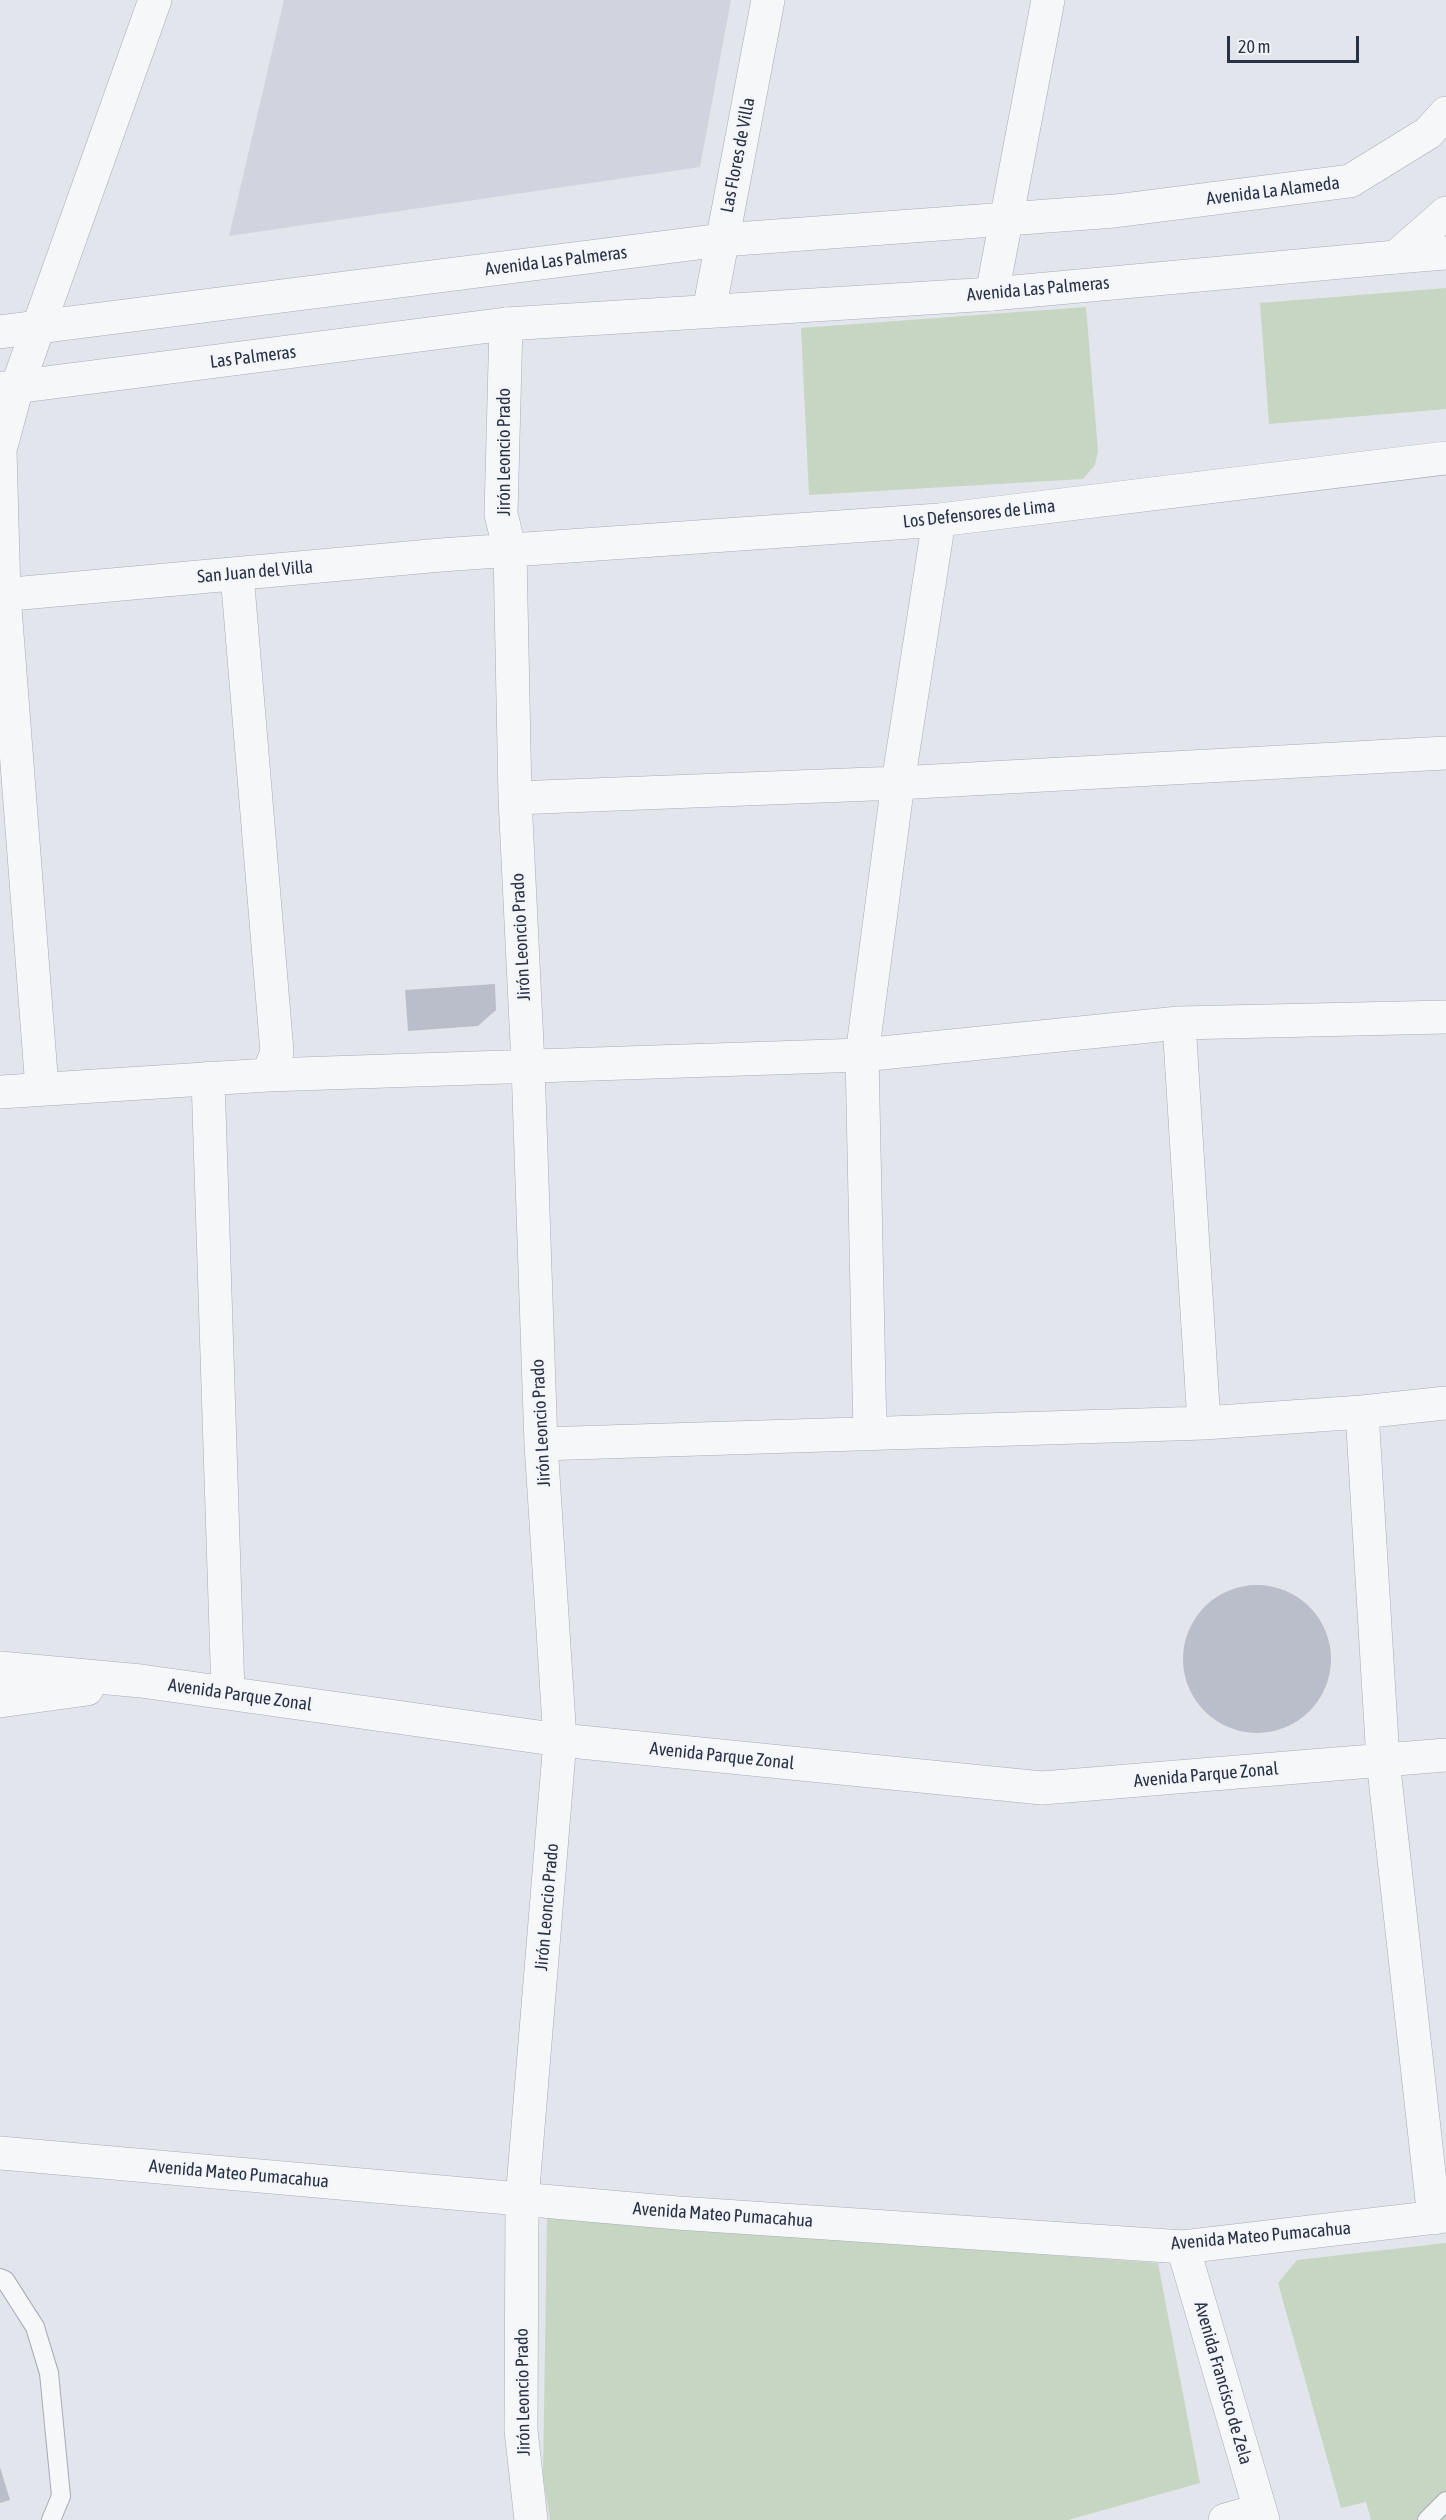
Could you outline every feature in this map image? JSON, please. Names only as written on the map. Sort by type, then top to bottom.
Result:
[{"type":"street","points":[[42,1088],[2,595],[0,450],[8,388],[38,328],[155,0]]},
{"type":"street","name":"Las Flores de Villa","points":[[709,310],[768,0]]},
{"type":"street","points":[[992,294],[1048,0]]},
{"type":"street","name":"Avenida La Alameda","points":[[1115,211],[1350,181],[1428,133],[1446,113]]},
{"type":"street","name":"Avenida Las Palmeras","points":[[0,332],[722,240],[1115,211]]},
{"type":"street","points":[[1396,258],[1446,213]]},
{"type":"street","name":"Avenida Las Palmeras","points":[[506,324],[992,294],[1446,253]]},
{"type":"street","name":"Las Palmeras","points":[[8,388],[506,324]]},
{"type":"street","name":"Jirón Leoncio Prado","points":[[506,324],[501,514],[510,551],[514,798],[528,1065],[541,1444],[560,1740],[522,2200],[520,2430],[531,2520]]},
{"type":"street","name":"Los Defensores de Lima","points":[[510,551],[939,520],[1446,458]]},
{"type":"street","points":[[870,1434],[862,1055],[898,783],[939,520]]},
{"type":"street","name":"San Juan del Villa","points":[[2,595],[441,555],[510,551]]},
{"type":"street","points":[[237,574],[277,1052],[268,1075]]},
{"type":"street","points":[[514,798],[898,783],[1446,753]]},
{"type":"street","points":[[0,1092],[268,1075],[862,1055],[1179,1023],[1446,1017]]},
{"type":"street","points":[[1179,1023],[1204,1423]]},
{"type":"street","points":[[208,1078],[228,1693]]},
{"type":"street","points":[[541,1444],[1204,1423],[1362,1412],[1446,1403]]},
{"type":"street","points":[[1362,1412],[1383,1760],[1440,2217]]},
{"type":"street","name":"Avenida Parque Zonal","points":[[0,1668],[141,1681],[560,1740],[1042,1788],[1446,1755]]},
{"type":"street","points":[[0,1701],[141,1681]]},
{"type":"street","name":"Avenida Mateo Pumacahua","points":[[0,2153],[522,2200],[1183,2247],[1440,2217]]},
{"type":"street","name":"Avenida Francisco de Zela","points":[[1183,2247],[1262,2515]]},
{"type":"street","points":[[1225,2520],[1262,2515]]},
{"type":"lane","points":[[0,2278],[5,2280],[35,2327],[49,2373],[61,2496],[51,2520]]},
{"type":"lane","points":[[1427,2520],[1446,2501]]},
{"type":"shaded area","points":[[284,0],[731,0],[700,167],[229,236]]},
{"type":"green space","points":[[1446,288],[1446,409],[1269,424],[1260,303]]},
{"type":"green space","points":[[1086,307],[1098,451],[1095,465],[1083,479],[809,495],[801,328]]},
{"type":"green space","points":[[547,2218],[1158,2263],[1200,2483],[1068,2520],[550,2520],[543,2476]]},
{"type":"green space","points":[[1446,2243],[1446,2520],[1371,2520],[1366,2502],[1341,2508],[1278,2283],[1297,2260]]},
{"type":"building","points":[[495,984],[496,1010],[478,1026],[408,1031],[405,990]]},
{"type":"building","points":[[1257,1585],[1285,1591],[1309,1607],[1325,1631],[1331,1659],[1325,1687],[1309,1711],[1285,1727],[1257,1733],[1229,1727],[1205,1711],[1189,1687],[1183,1659],[1189,1631],[1205,1607],[1229,1591]]},
{"type":"building","points":[[0,2467],[10,2500],[0,2503]]}]
